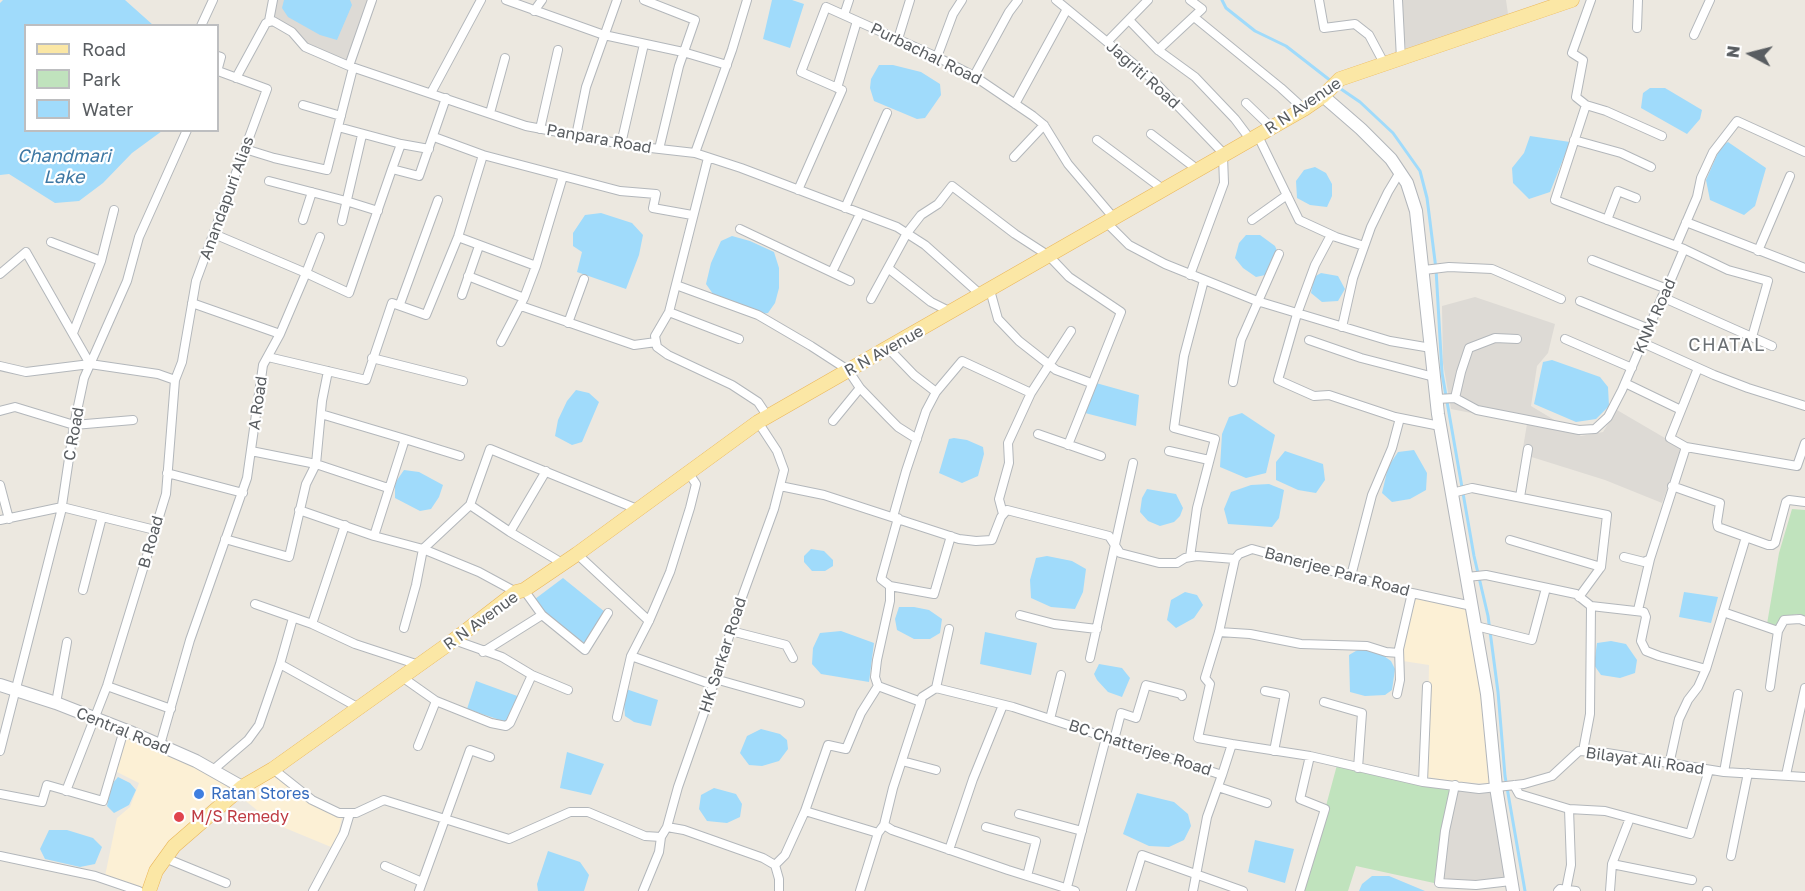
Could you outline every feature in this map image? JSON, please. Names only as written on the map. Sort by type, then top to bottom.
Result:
[{"type":"main road","name":"R N Avenue","points":[[149,891],[156,871],[174,846],[242,787],[273,769],[763,419],[1224,156],[1304,109],[1331,88],[1401,59],[1565,1]]},
{"type":"street","points":[[202,24],[213,0]]},
{"type":"street","points":[[237,78],[269,21],[273,0]]},
{"type":"street","points":[[245,149],[327,170],[351,67],[372,0]]},
{"type":"street","points":[[431,93],[481,0]]},
{"type":"street","points":[[506,0],[604,35],[727,64]]},
{"type":"street","points":[[534,10],[542,0]]},
{"type":"street","points":[[576,136],[586,87],[617,0]]},
{"type":"street","points":[[644,0],[696,20],[683,52],[659,149]]},
{"type":"street","points":[[695,153],[747,0]]},
{"type":"street","points":[[844,15],[849,0]]},
{"type":"street","points":[[898,39],[910,0]]},
{"type":"street","points":[[937,57],[953,14],[962,0]]},
{"type":"street","points":[[974,76],[1018,0]]},
{"type":"street","name":"Jagriti Road","points":[[1056,0],[1151,78],[1224,156]]},
{"type":"street","points":[[1107,42],[1148,0]]},
{"type":"street","points":[[1158,50],[1202,9],[1190,0]]},
{"type":"street","points":[[1319,0],[1324,28],[1355,24],[1370,35],[1385,65]]},
{"type":"street","points":[[1398,0],[1401,59]]},
{"type":"street","points":[[1591,0],[1572,53],[1583,60],[1576,97],[1586,105],[1662,135]]},
{"type":"street","points":[[1637,28],[1638,0]]},
{"type":"street","points":[[1694,35],[1710,0]]},
{"type":"street","name":"Purbachal Road","points":[[837,88],[801,72],[826,7],[974,76],[1044,125],[1068,164],[1129,245],[1165,264],[1257,302],[1390,341],[1431,348]]},
{"type":"street","points":[[1015,104],[1067,9]]},
{"type":"street","points":[[1194,17],[1304,109]]},
{"type":"street","points":[[1129,20],[1158,50],[1195,77],[1254,138],[1299,220],[1331,235],[1364,246]]},
{"type":"street","name":"Panpara Road","points":[[269,21],[292,32],[305,47],[351,67],[490,113],[540,129],[621,144],[695,153],[897,227],[925,245],[986,293]]},
{"type":"street","points":[[798,190],[842,90],[837,88],[857,21]]},
{"type":"street","points":[[621,144],[644,44]]},
{"type":"street","points":[[540,129],[558,51]]},
{"type":"street","points":[[490,113],[505,58]]},
{"type":"street","name":"Anandapuri Alias","points":[[182,362],[196,281],[267,88],[219,69]]},
{"type":"street","points":[[1331,88],[1400,172],[1407,183],[1416,211],[1436,399],[1476,626],[1492,730],[1496,787],[1512,886],[1439,883],[1444,831],[1455,785]]},
{"type":"street","points":[[392,169],[419,176],[446,98]]},
{"type":"street","points":[[1246,103],[1272,128]]},
{"type":"street","points":[[303,105],[341,116]]},
{"type":"street","points":[[1586,105],[1555,200],[1680,248],[1728,270],[1767,281],[1752,337]]},
{"type":"street","points":[[845,208],[887,113]]},
{"type":"street","name":"KNM Road","points":[[1455,398],[1477,410],[1579,430],[1595,429],[1608,417],[1667,289],[1686,222],[1698,197],[1701,178],[1713,152],[1737,121],[1805,152]]},
{"type":"street","points":[[1014,157],[1044,125]]},
{"type":"street","points":[[338,127],[362,135],[429,149]]},
{"type":"street","name":"C Road","points":[[0,751],[62,507],[74,425],[84,378],[127,281],[139,237],[185,132]]},
{"type":"street","points":[[342,221],[362,135]]},
{"type":"street","points":[[1151,135],[1198,170]]},
{"type":"street","points":[[434,137],[483,155],[620,191],[656,194],[653,208],[692,215]]},
{"type":"street","points":[[1097,140],[1164,190]]},
{"type":"street","points":[[1575,140],[1621,153],[1651,167]]},
{"type":"street","points":[[214,234],[349,293],[401,144]]},
{"type":"street","points":[[268,357],[366,380],[392,303],[426,315],[458,237],[483,155]]},
{"type":"street","points":[[1190,274],[1224,183],[1224,156]]},
{"type":"street","points":[[468,276],[568,323],[634,345],[656,342],[655,336],[669,312],[708,158]]},
{"type":"street","points":[[1342,327],[1353,278],[1371,227],[1400,172]]},
{"type":"street","points":[[501,342],[523,302],[563,176]]},
{"type":"street","points":[[1758,251],[1790,176]]},
{"type":"street","points":[[269,181],[378,211]]},
{"type":"street","points":[[871,299],[907,233],[921,215],[938,204],[952,186],[1015,234],[1049,256],[1069,277],[1121,312],[1068,445]]},
{"type":"street","points":[[1607,220],[1618,191],[1636,198]]},
{"type":"street","points":[[303,220],[312,192]]},
{"type":"street","points":[[1252,220],[1287,195]]},
{"type":"street","points":[[400,304],[438,200]]},
{"type":"street","points":[[73,333],[100,261],[114,210]]},
{"type":"street","points":[[832,272],[860,214]]},
{"type":"street","points":[[1686,222],[1805,268]]},
{"type":"street","points":[[740,229],[850,281]]},
{"type":"street","points":[[1331,235],[1315,265],[1297,314],[1278,380],[1314,396],[1329,395],[1400,418],[1440,426]]},
{"type":"street","name":"A Road","points":[[160,745],[190,640],[243,493],[263,365],[280,334],[320,237]]},
{"type":"street","points":[[458,237],[536,266]]},
{"type":"street","points":[[51,242],[100,261]]},
{"type":"street","points":[[462,295],[479,246]]},
{"type":"street","points":[[0,274],[26,252],[90,364]]},
{"type":"street","points":[[1233,382],[1241,340],[1279,254]]},
{"type":"street","points":[[1592,260],[1667,289]]},
{"type":"street","points":[[1424,270],[1449,267],[1492,269],[1561,299]]},
{"type":"street","points":[[888,268],[931,302],[951,312]]},
{"type":"street","points":[[568,323],[584,279]]},
{"type":"street","points":[[1190,557],[1197,508],[1215,439],[1174,429],[1184,356],[1204,280]]},
{"type":"street","points":[[676,285],[758,315],[848,370],[860,388],[898,427],[917,439]]},
{"type":"street","points":[[986,293],[998,319],[1018,341],[1056,370],[1091,383]]},
{"type":"street","points":[[1662,297],[1772,346]]},
{"type":"street","points":[[1580,301],[1649,329]]},
{"type":"street","points":[[192,303],[280,334]]},
{"type":"street","points":[[669,312],[739,339]]},
{"type":"street","points":[[780,486],[824,495],[951,536],[976,541],[992,540],[1004,514],[999,499],[1009,463],[1008,443],[1031,393],[1071,331]]},
{"type":"street","points":[[1436,399],[1455,398],[1469,348],[1495,338],[1517,339]]},
{"type":"street","points":[[1565,339],[1632,368]]},
{"type":"street","points":[[1309,340],[1361,358],[1434,377]]},
{"type":"street","name":"HK Sarkar Road","points":[[643,891],[659,852],[661,837],[668,827],[678,787],[774,509],[784,470],[758,402],[732,385],[668,355],[657,347],[656,342]]},
{"type":"street","points":[[1643,343],[1748,388],[1805,406]]},
{"type":"street","points":[[889,349],[914,375],[936,392]]},
{"type":"street","points":[[372,358],[463,381]]},
{"type":"street","points":[[951,536],[934,594],[890,586],[881,579],[917,439],[926,411],[936,392],[962,361],[1031,393]]},
{"type":"street","name":"B Road","points":[[66,791],[107,686],[166,494],[175,380],[182,362]]},
{"type":"street","points":[[0,366],[26,372],[90,364],[158,374],[175,380]]},
{"type":"street","points":[[1698,368],[1670,438],[1686,447],[1797,466],[1805,442]]},
{"type":"street","points":[[225,539],[289,557],[306,484],[316,464],[328,371]]},
{"type":"street","points":[[1625,383],[1681,411]]},
{"type":"street","points":[[833,421],[860,388]]},
{"type":"street","points":[[0,411],[15,407],[74,425],[133,420]]},
{"type":"street","points":[[321,414],[460,456]]},
{"type":"street","points":[[1351,576],[1372,495],[1392,448],[1400,418]]},
{"type":"street","points":[[1038,434],[1101,456]]},
{"type":"street","points":[[374,536],[405,439]]},
{"type":"street","points":[[1638,610],[1650,559],[1686,447]]},
{"type":"street","points":[[404,628],[423,549],[470,505],[490,449],[637,509]]},
{"type":"street","points":[[1520,497],[1528,449]]},
{"type":"street","points":[[251,451],[316,464],[388,488]]},
{"type":"street","points":[[1169,451],[1209,460]]},
{"type":"street","points":[[1090,658],[1133,463]]},
{"type":"street","points":[[510,532],[546,471]]},
{"type":"street","points":[[617,717],[631,656],[649,621],[669,572],[696,484],[688,472]]},
{"type":"street","points":[[167,473],[243,493]]},
{"type":"street","points":[[0,485],[4,520],[62,507],[155,530]]},
{"type":"street","points":[[1672,486],[1720,503],[1718,527],[1772,545],[1775,543],[1786,502],[1789,500],[1805,502]]},
{"type":"street","points":[[1452,493],[1472,488],[1607,515],[1601,567],[1579,597]]},
{"type":"street","points":[[470,505],[562,563]]},
{"type":"street","points":[[299,510],[374,536],[423,549],[520,591],[542,615],[585,650],[608,613]]},
{"type":"street","name":"Banerjee Para Road","points":[[1004,514],[1007,510],[1109,536],[1120,553],[1159,563],[1177,563],[1190,557],[1236,559],[1239,554],[1252,549],[1412,593],[1472,606]]},
{"type":"street","points":[[83,590],[102,517]]},
{"type":"street","points":[[312,624],[345,525]]},
{"type":"street","points":[[1669,765],[1679,719],[1706,669],[1746,537]]},
{"type":"street","points":[[1510,540],[1601,567]]},
{"type":"street","points":[[577,554],[649,621]]},
{"type":"street","points":[[1624,557],[1644,562],[1650,559]]},
{"type":"street","points":[[1236,559],[1219,632],[1205,678],[1210,684],[1198,738],[1310,756],[1423,782],[1479,789],[1496,787]]},
{"type":"street","points":[[1467,577],[1486,575],[1576,594],[1591,606],[1638,610],[1646,613],[1641,641],[1646,651],[1706,669]]},
{"type":"street","points":[[775,865],[785,855],[804,812],[828,745],[846,749],[861,713],[878,686],[875,676],[890,601],[890,586]]},
{"type":"street","points":[[1476,626],[1532,640],[1546,588]]},
{"type":"street","points":[[1397,694],[1400,680],[1399,653],[1412,593]]},
{"type":"street","points":[[255,604],[312,624],[355,644],[419,665]]},
{"type":"street","points":[[1582,751],[1590,714],[1591,606]]},
{"type":"street","points":[[1723,612],[1778,632]]},
{"type":"street","points":[[483,652],[542,615]]},
{"type":"street","points":[[1020,615],[1054,624],[1097,629]]},
{"type":"street","points":[[213,770],[248,740],[259,725],[293,618]]},
{"type":"street","points":[[1770,687],[1778,632],[1784,620],[1805,621]]},
{"type":"street","points":[[860,891],[878,832],[884,825],[922,697],[936,688],[949,628]]},
{"type":"street","points":[[731,631],[786,645],[793,658]]},
{"type":"street","points":[[1219,632],[1250,634],[1301,644],[1367,646],[1386,652],[1399,653]]},
{"type":"street","points":[[454,640],[502,657],[532,675],[567,690]]},
{"type":"street","points":[[56,703],[67,642]]},
{"type":"street","points":[[631,656],[714,682],[800,703]]},
{"type":"street","points":[[280,664],[359,708]]},
{"type":"street","points":[[402,677],[436,701],[491,723],[506,726],[510,723],[532,675]]},
{"type":"street","points":[[1050,719],[1061,675]]},
{"type":"street","points":[[884,825],[892,830],[1069,890],[1082,831],[1110,739],[1121,713],[1136,718],[1146,684],[1182,696]]},
{"type":"street","name":"Central Road","points":[[0,686],[56,703],[160,745],[213,770],[242,787]]},
{"type":"street","points":[[107,686],[171,710]]},
{"type":"street","points":[[878,686],[921,702]]},
{"type":"street","points":[[1423,782],[1427,686]]},
{"type":"street","name":"BC Chatterjee Road","points":[[936,688],[1050,719],[1222,775],[1232,744]]},
{"type":"street","points":[[1786,775],[1804,702],[1805,688]]},
{"type":"street","points":[[1265,691],[1284,695],[1274,751]]},
{"type":"street","points":[[1724,772],[1738,694]]},
{"type":"street","points":[[418,746],[436,701]]},
{"type":"street","points":[[1324,702],[1362,712],[1358,768]]},
{"type":"street","points":[[949,849],[973,779],[1003,705]]},
{"type":"street","points":[[0,794],[42,802],[47,785],[103,801],[124,730]]},
{"type":"street","points":[[385,866],[421,887],[470,750],[490,757]]},
{"type":"street","name":"Bilayat Ali Road","points":[[1496,787],[1552,776],[1579,751],[1607,753],[1669,765],[1724,772],[1805,777]]},
{"type":"street","points":[[1300,891],[1325,809],[1300,799],[1310,756]]},
{"type":"street","points":[[902,761],[936,770]]},
{"type":"street","points":[[273,769],[312,800],[339,813],[357,813],[384,800],[509,839],[570,812],[588,812],[645,836],[661,837]]},
{"type":"street","points":[[1514,785],[1519,794],[1569,808],[1605,811],[1690,834],[1709,770]]},
{"type":"street","points":[[1731,856],[1748,773]]},
{"type":"street","points":[[1193,891],[1207,817],[1222,775]]},
{"type":"street","points":[[1218,787],[1267,803]]},
{"type":"street","points":[[1569,808],[1571,865],[1562,890],[1576,891]]},
{"type":"street","points":[[804,812],[878,832]]},
{"type":"street","points":[[313,891],[344,833],[350,813]]},
{"type":"street","points":[[1019,814],[1082,831]]},
{"type":"street","points":[[1610,891],[1612,864],[1630,818]]},
{"type":"street","points":[[668,827],[684,830],[763,858],[775,865],[779,879],[779,891]]},
{"type":"street","points":[[986,827],[1036,842],[1027,876]]},
{"type":"street","points":[[1131,891],[1142,855],[1243,891]]},
{"type":"street","points":[[0,856],[95,876],[132,890]]},
{"type":"street","points":[[165,858],[226,883]]},
{"type":"street","points":[[1612,864],[1692,880]]},
{"type":"shaded area","points":[[271,0],[368,0],[347,61],[307,44],[295,29],[274,17]]},
{"type":"shaded area","points":[[1400,0],[1506,0],[1508,14],[1406,51]]},
{"type":"shaded area","points":[[1475,297],[1555,324],[1548,353],[1537,366],[1531,406],[1581,436],[1603,432],[1617,410],[1682,448],[1662,503],[1605,480],[1522,454],[1527,424],[1451,409],[1443,363],[1442,306]]},
{"type":"shaded area","points":[[1416,598],[1470,609],[1487,722],[1491,784],[1427,777],[1429,665],[1403,661],[1403,648]]},
{"type":"shaded area","points":[[124,736],[211,771],[228,788],[190,822],[162,853],[144,890],[105,876],[117,818],[130,807],[139,783],[115,771]]},
{"type":"shaded area","points":[[269,773],[314,805],[342,817],[338,835],[331,847],[273,823],[237,794]]},
{"type":"shaded area","points":[[1457,790],[1492,791],[1507,877],[1473,882],[1441,882],[1447,832]]},
{"type":"green space","points":[[1792,509],[1805,510],[1805,617],[1797,614],[1784,617],[1776,626],[1767,624],[1779,553]]},
{"type":"green space","points":[[1337,765],[1452,788],[1434,883],[1356,866],[1348,891],[1303,891]]},
{"type":"water","name":"Chandmari Lake","points":[[3,0],[125,0],[152,24],[24,24],[24,132],[161,132],[132,153],[103,183],[79,201],[55,203],[9,174],[0,175],[0,3]]},
{"type":"water","points":[[284,0],[350,0],[352,5],[337,40],[320,35],[288,17],[282,8]]},
{"type":"water","points":[[772,0],[792,0],[804,4],[790,48],[763,39]]},
{"type":"water","points":[[879,65],[893,65],[921,72],[940,84],[941,95],[925,118],[917,119],[874,101],[870,88],[871,79]]},
{"type":"water","points":[[1650,88],[1665,88],[1702,110],[1700,119],[1687,134],[1641,108],[1643,93]]},
{"type":"water","points":[[1530,136],[1570,142],[1550,192],[1529,199],[1513,183],[1512,168],[1524,153]]},
{"type":"water","points":[[1728,142],[1766,168],[1755,206],[1744,215],[1710,200],[1706,180],[1721,146]]},
{"type":"water","points":[[1315,167],[1326,173],[1332,184],[1332,196],[1327,207],[1310,205],[1297,198],[1296,181],[1304,170]]},
{"type":"water","points":[[601,213],[632,223],[643,235],[639,255],[626,289],[577,272],[582,252],[573,246],[573,233],[585,215]]},
{"type":"water","points":[[1246,235],[1260,235],[1275,246],[1278,253],[1270,274],[1256,277],[1243,268],[1235,258],[1239,243]]},
{"type":"water","points":[[732,236],[774,252],[779,268],[779,288],[775,303],[768,313],[762,314],[713,294],[706,284],[711,263],[721,241]]},
{"type":"water","points":[[1321,273],[1338,276],[1345,289],[1338,301],[1322,302],[1311,293],[1314,277]]},
{"type":"water","points":[[1552,360],[1600,377],[1608,387],[1609,406],[1596,419],[1576,422],[1534,404],[1543,362]]},
{"type":"water","points":[[1096,383],[1139,395],[1136,426],[1085,413]]},
{"type":"water","points":[[576,390],[589,393],[599,402],[582,442],[572,445],[555,436],[558,420],[567,401]]},
{"type":"water","points":[[1242,413],[1275,435],[1266,473],[1246,478],[1220,467],[1222,434],[1229,417]]},
{"type":"water","points":[[949,439],[967,440],[983,447],[984,454],[978,476],[962,483],[939,473]]},
{"type":"water","points":[[1414,450],[1427,473],[1426,490],[1410,499],[1392,502],[1382,493],[1388,467],[1398,452]]},
{"type":"water","points":[[1285,451],[1323,464],[1325,480],[1316,493],[1298,490],[1276,480],[1276,462]]},
{"type":"water","points":[[404,470],[419,472],[443,485],[431,509],[420,511],[395,498],[395,483]]},
{"type":"water","points":[[1269,484],[1284,490],[1279,518],[1272,527],[1228,524],[1224,509],[1231,492],[1251,485]]},
{"type":"water","points":[[1147,489],[1176,494],[1183,508],[1180,516],[1174,522],[1160,526],[1148,521],[1140,512],[1142,498]]},
{"type":"water","points":[[811,549],[824,551],[833,560],[833,566],[825,571],[812,571],[804,562],[804,556]]},
{"type":"water","points":[[1047,556],[1072,561],[1086,569],[1083,592],[1075,609],[1051,607],[1031,598],[1030,580],[1036,558]]},
{"type":"water","points":[[563,578],[605,612],[588,646],[531,602]]},
{"type":"water","points":[[1185,592],[1197,595],[1203,605],[1194,618],[1176,628],[1167,620],[1171,600]]},
{"type":"water","points":[[1684,592],[1718,597],[1711,623],[1679,617]]},
{"type":"water","points":[[899,607],[929,610],[942,619],[940,633],[930,639],[914,639],[897,630],[895,619]]},
{"type":"water","points":[[841,631],[874,643],[869,682],[821,674],[812,664],[813,648],[820,633]]},
{"type":"water","points":[[985,632],[1037,643],[1031,675],[980,664]]},
{"type":"water","points":[[1611,641],[1626,644],[1637,660],[1635,673],[1620,678],[1601,675],[1594,665],[1597,643]]},
{"type":"water","points":[[1361,648],[1381,654],[1391,661],[1395,669],[1392,690],[1385,695],[1365,696],[1350,692],[1349,655]]},
{"type":"water","points":[[1099,664],[1122,668],[1130,678],[1122,697],[1108,692],[1097,680],[1094,674]]},
{"type":"water","points":[[476,681],[520,697],[509,723],[467,709]]},
{"type":"water","points":[[626,689],[658,700],[651,726],[634,722],[625,716]]},
{"type":"water","points":[[761,729],[780,734],[787,740],[788,749],[779,761],[762,766],[749,765],[740,753],[747,736]]},
{"type":"water","points":[[567,752],[604,764],[591,795],[560,788]]},
{"type":"water","points":[[118,777],[130,783],[136,790],[129,805],[114,813],[107,806],[112,784]]},
{"type":"water","points":[[714,788],[736,794],[742,804],[740,817],[727,823],[707,821],[699,809],[701,795]]},
{"type":"water","points":[[1137,793],[1174,802],[1188,814],[1191,826],[1184,840],[1169,847],[1149,846],[1123,834]]},
{"type":"water","points":[[49,830],[67,830],[93,838],[102,847],[95,864],[80,867],[45,859],[40,849]]},
{"type":"water","points":[[1255,840],[1294,849],[1285,883],[1248,872]]},
{"type":"water","points":[[548,851],[580,862],[589,875],[584,891],[538,891],[537,884]]},
{"type":"water","points":[[1372,876],[1389,876],[1425,891],[1359,891],[1362,884]]},
{"type":"waterway","points":[[1222,0],[1226,8],[1255,31],[1286,46],[1331,81]]},
{"type":"waterway","points":[[1338,87],[1360,102],[1393,133],[1420,171],[1427,198],[1436,269],[1442,373],[1474,556],[1488,616],[1498,692],[1505,776],[1525,891]]},
{"type":"place","name":"Ratan Stores","points":[[199,794]]},
{"type":"place","name":"M/S Remedy","points":[[179,817]]},
{"type":"district","name":"CHATAL","points":[[1727,345]]}]
